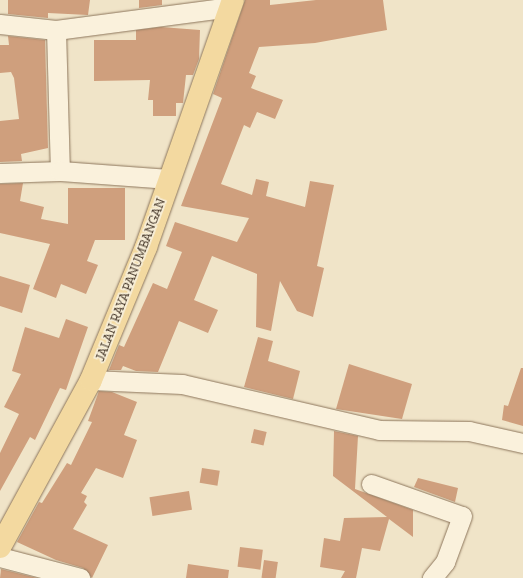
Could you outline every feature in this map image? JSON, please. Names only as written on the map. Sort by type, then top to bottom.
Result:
[{"type":"main road","name":"JALAN RAYA PANUMBANGAN","points":[[0,547],[92,380],[170,179],[231,4]]},
{"type":"street","points":[[0,24],[56,30],[231,4]]},
{"type":"street","points":[[56,30],[60,171]]},
{"type":"street","points":[[0,173],[60,171],[170,179]]},
{"type":"street","points":[[92,380],[182,384],[379,430],[469,431],[523,443]]},
{"type":"street","points":[[371,484],[462,516],[445,562],[432,578]]},
{"type":"street","points":[[0,557],[80,578]]},
{"type":"building","points":[[8,0],[90,0],[88,15],[48,13],[48,18],[8,14]]},
{"type":"building","points":[[139,0],[162,0],[162,5],[139,8]]},
{"type":"building","points":[[245,0],[270,0],[270,5],[316,0],[383,0],[387,30],[315,43],[259,47],[249,73],[256,76],[251,88],[283,100],[275,119],[257,112],[250,128],[244,125],[221,184],[252,195],[256,179],[269,182],[266,196],[305,207],[310,181],[334,185],[317,266],[324,268],[313,317],[297,311],[280,281],[271,331],[256,327],[257,274],[212,256],[194,300],[218,310],[208,333],[179,321],[158,372],[136,371],[123,366],[121,370],[109,370],[119,345],[124,347],[153,283],[167,289],[182,252],[166,246],[175,222],[237,242],[249,218],[181,206],[222,98],[213,94]]},
{"type":"building","points":[[161,27],[200,30],[199,59],[193,75],[186,75],[183,103],[176,103],[176,116],[153,116],[153,100],[148,100],[150,80],[94,81],[94,40],[136,40],[136,30]]},
{"type":"building","points":[[8,36],[45,40],[48,148],[21,154],[22,161],[0,162],[0,121],[19,119],[14,78],[11,72],[0,73],[0,45],[9,45]]},
{"type":"building","points":[[23,183],[20,201],[44,207],[41,219],[68,224],[68,188],[125,188],[125,240],[95,240],[87,261],[98,265],[86,294],[61,284],[56,298],[33,289],[50,244],[0,233],[0,184]]},
{"type":"building","points":[[0,276],[30,285],[22,313],[0,306]]},
{"type":"building","points":[[66,319],[88,327],[66,390],[60,388],[35,440],[30,437],[0,491],[0,453],[19,414],[4,407],[21,374],[12,371],[25,327],[59,338]]},
{"type":"building","points":[[258,337],[273,341],[268,361],[300,371],[293,399],[244,387]]},
{"type":"building","points":[[349,364],[412,384],[402,419],[336,409]]},
{"type":"building","points":[[521,368],[523,368],[523,426],[502,420],[504,405],[508,406]]},
{"type":"building","points":[[99,391],[112,392],[137,402],[124,435],[137,440],[123,478],[96,468],[81,493],[87,496],[84,502],[87,505],[73,529],[108,545],[92,578],[83,568],[56,560],[17,542],[39,502],[42,503],[67,463],[71,465],[92,422],[88,421]]},
{"type":"building","points":[[254,429],[267,432],[264,446],[251,443]]},
{"type":"building","points":[[334,431],[358,436],[355,489],[413,510],[413,537],[389,519],[380,551],[362,548],[356,578],[341,578],[345,571],[320,567],[324,538],[340,541],[344,518],[387,517],[333,476]]},
{"type":"building","points":[[202,468],[220,471],[217,486],[200,483]]},
{"type":"building","points":[[418,478],[458,488],[455,502],[414,487]]},
{"type":"building","points":[[189,491],[192,510],[152,516],[149,497]]},
{"type":"building","points":[[240,547],[263,550],[260,570],[238,567]]},
{"type":"building","points":[[264,560],[278,562],[276,578],[261,578]]},
{"type":"building","points":[[188,564],[229,570],[228,578],[186,578]]},
{"type":"building","points":[[1,569],[37,578],[0,578]]}]
